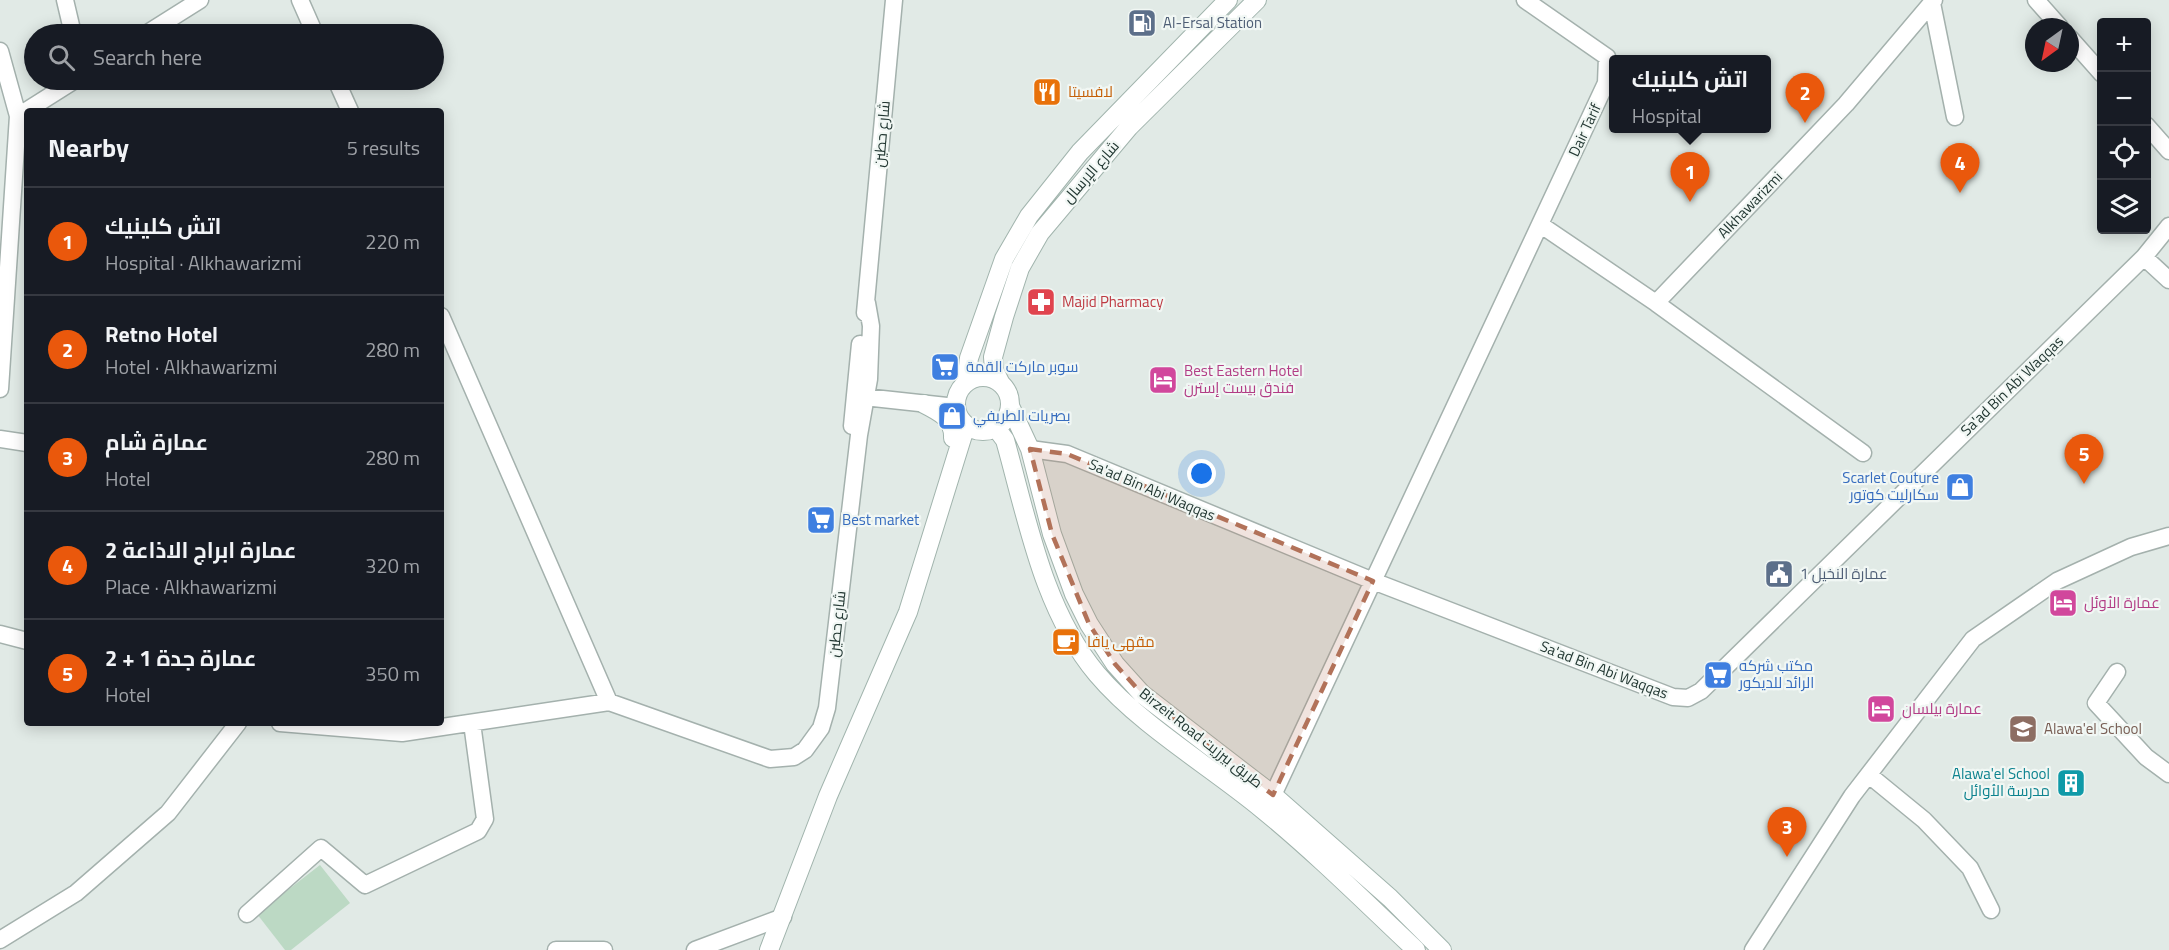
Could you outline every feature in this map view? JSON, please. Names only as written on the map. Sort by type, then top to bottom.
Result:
[{"type":"main road","name":"شارع الإرسال","points":[[966,383],[969,358],[1004,260],[1029,216],[1080,152],[1228,0]]},
{"type":"main road","name":"شارع الإرسال","points":[[1000,382],[994,370],[993,357],[1020,268],[1040,233],[1129,127],[1257,0]]},
{"type":"main road","points":[[1204,24],[1219,37]]},
{"type":"main road","points":[[1115,115],[1129,127]]},
{"type":"main road","points":[[982,377],[1000,382],[1006,389],[1010,406],[1008,415],[996,428],[980,431],[966,425],[956,407],[960,389],[966,383],[982,377]]},
{"type":"main road","points":[[924,404],[942,413],[952,425],[952,466]]},
{"type":"main road","name":"Birzeit Road طريق بيرزيت","points":[[1010,406],[1030,448],[1052,534],[1074,594],[1104,650],[1142,694],[1273,795],[1390,898],[1442,950]]},
{"type":"main road","points":[[775,947],[783,917],[828,796],[908,612],[966,425]]},
{"type":"main road","points":[[996,428],[1005,440],[1037,554],[1055,602],[1097,674],[1133,709],[1262,809],[1416,950]]},
{"type":"street","points":[[65,0],[71,24]]},
{"type":"street","points":[[162,24],[200,0]]},
{"type":"street","points":[[300,0],[311,24]]},
{"type":"street","name":"شارع حطين","points":[[313,726],[402,734],[609,702],[702,732],[770,759],[813,743],[821,728],[827,708],[859,435],[860,397],[871,326],[867,303],[894,0]]},
{"type":"street","name":"Dair Tarif","points":[[1525,0],[1607,57],[1606,83],[1541,225]]},
{"type":"street","points":[[2037,0],[2052,18]]},
{"type":"street","points":[[1933,2],[1955,117]]},
{"type":"street","name":"Alkhawarizmi","points":[[1656,303],[1846,104],[1933,2]]},
{"type":"street","points":[[2079,48],[2100,72]]},
{"type":"street","points":[[0,51],[18,116],[19,227],[0,389]]},
{"type":"street","points":[[31,108],[59,90]]},
{"type":"street","points":[[341,90],[349,108]]},
{"type":"street","points":[[18,116],[24,112]]},
{"type":"street","points":[[2147,126],[2169,151]]},
{"type":"street","points":[[1273,795],[1541,225],[1656,303],[1863,453]]},
{"type":"street","points":[[2169,226],[2144,257],[2169,280]]},
{"type":"street","name":"Sa'ad Bin Abi Waqqas","points":[[1030,448],[1067,454],[1373,582],[1673,697],[1688,698],[1701,691],[2144,257]]},
{"type":"street","points":[[444,323],[609,702]]},
{"type":"street","points":[[860,397],[956,407]]},
{"type":"street","points":[[0,439],[24,443]]},
{"type":"street","points":[[1753,950],[1802,871],[1869,775],[1973,639],[2057,581],[2131,547],[2169,536]]},
{"type":"street","points":[[0,634],[24,640]]},
{"type":"street","points":[[2117,672],[2096,703],[2146,757],[2169,774]]},
{"type":"street","points":[[248,914],[321,848],[365,885],[478,831],[485,819],[472,723]]},
{"type":"street","points":[[3,943],[76,893],[168,813],[236,726]]},
{"type":"street","points":[[1869,775],[1924,820],[1970,868],[1991,910]]},
{"type":"street","points":[[695,950],[783,917]]},
{"type":"street","points":[[556,950],[604,950]]},
{"type":"highlighted area","points":[[1030,449],[1067,454],[1373,581],[1273,795],[1142,694],[1115,664],[1089,624],[1052,534]]},
{"type":"green space","points":[[320,865],[350,903],[291,950],[285,950],[257,914]]},
{"type":"place","name":"Al-Ersal Station","points":[[1142,23]]},
{"type":"place","name":"لافسيتا","points":[[1047,92]]},
{"type":"place","name":"Retno Hotel","points":[[1805,123]]},
{"type":"place","name":"عمارة ابراج الاذاعة 2","points":[[1960,193]]},
{"type":"place","name":"اتش كلينيك","points":[[1690,202]]},
{"type":"place","name":"Majid Pharmacy","points":[[1041,302]]},
{"type":"place","name":"سوبر ماركت القمة","points":[[945,367]]},
{"type":"place","name":"Best Eastern Hotel فندق بيست إسترن","points":[[1163,380]]},
{"type":"place","name":"بصريات الطريفي","points":[[952,416]]},
{"type":"place","name":"عمارة جدة 1 + 2","points":[[2084,484]]},
{"type":"place","name":"Scarlet Couture سكارليت كوتور","points":[[1960,487]]},
{"type":"place","name":"Best market","points":[[821,520]]},
{"type":"place","name":"عمارة النخيل 1","points":[[1779,574]]},
{"type":"place","name":"عمارة الأوئل","points":[[2063,603]]},
{"type":"place","name":"مقهى يافا","points":[[1066,642]]},
{"type":"place","name":"مكتب شركه الرائد للديكور","points":[[1718,675]]},
{"type":"place","name":"عمارة بيلسان","points":[[1881,709]]},
{"type":"place","name":"Alawa'el School","points":[[2023,729]]},
{"type":"place","name":"Alawa'el School مدرسة الأوائل","points":[[2071,783]]},
{"type":"place","name":"عمارة شام","points":[[1787,857]]}]
